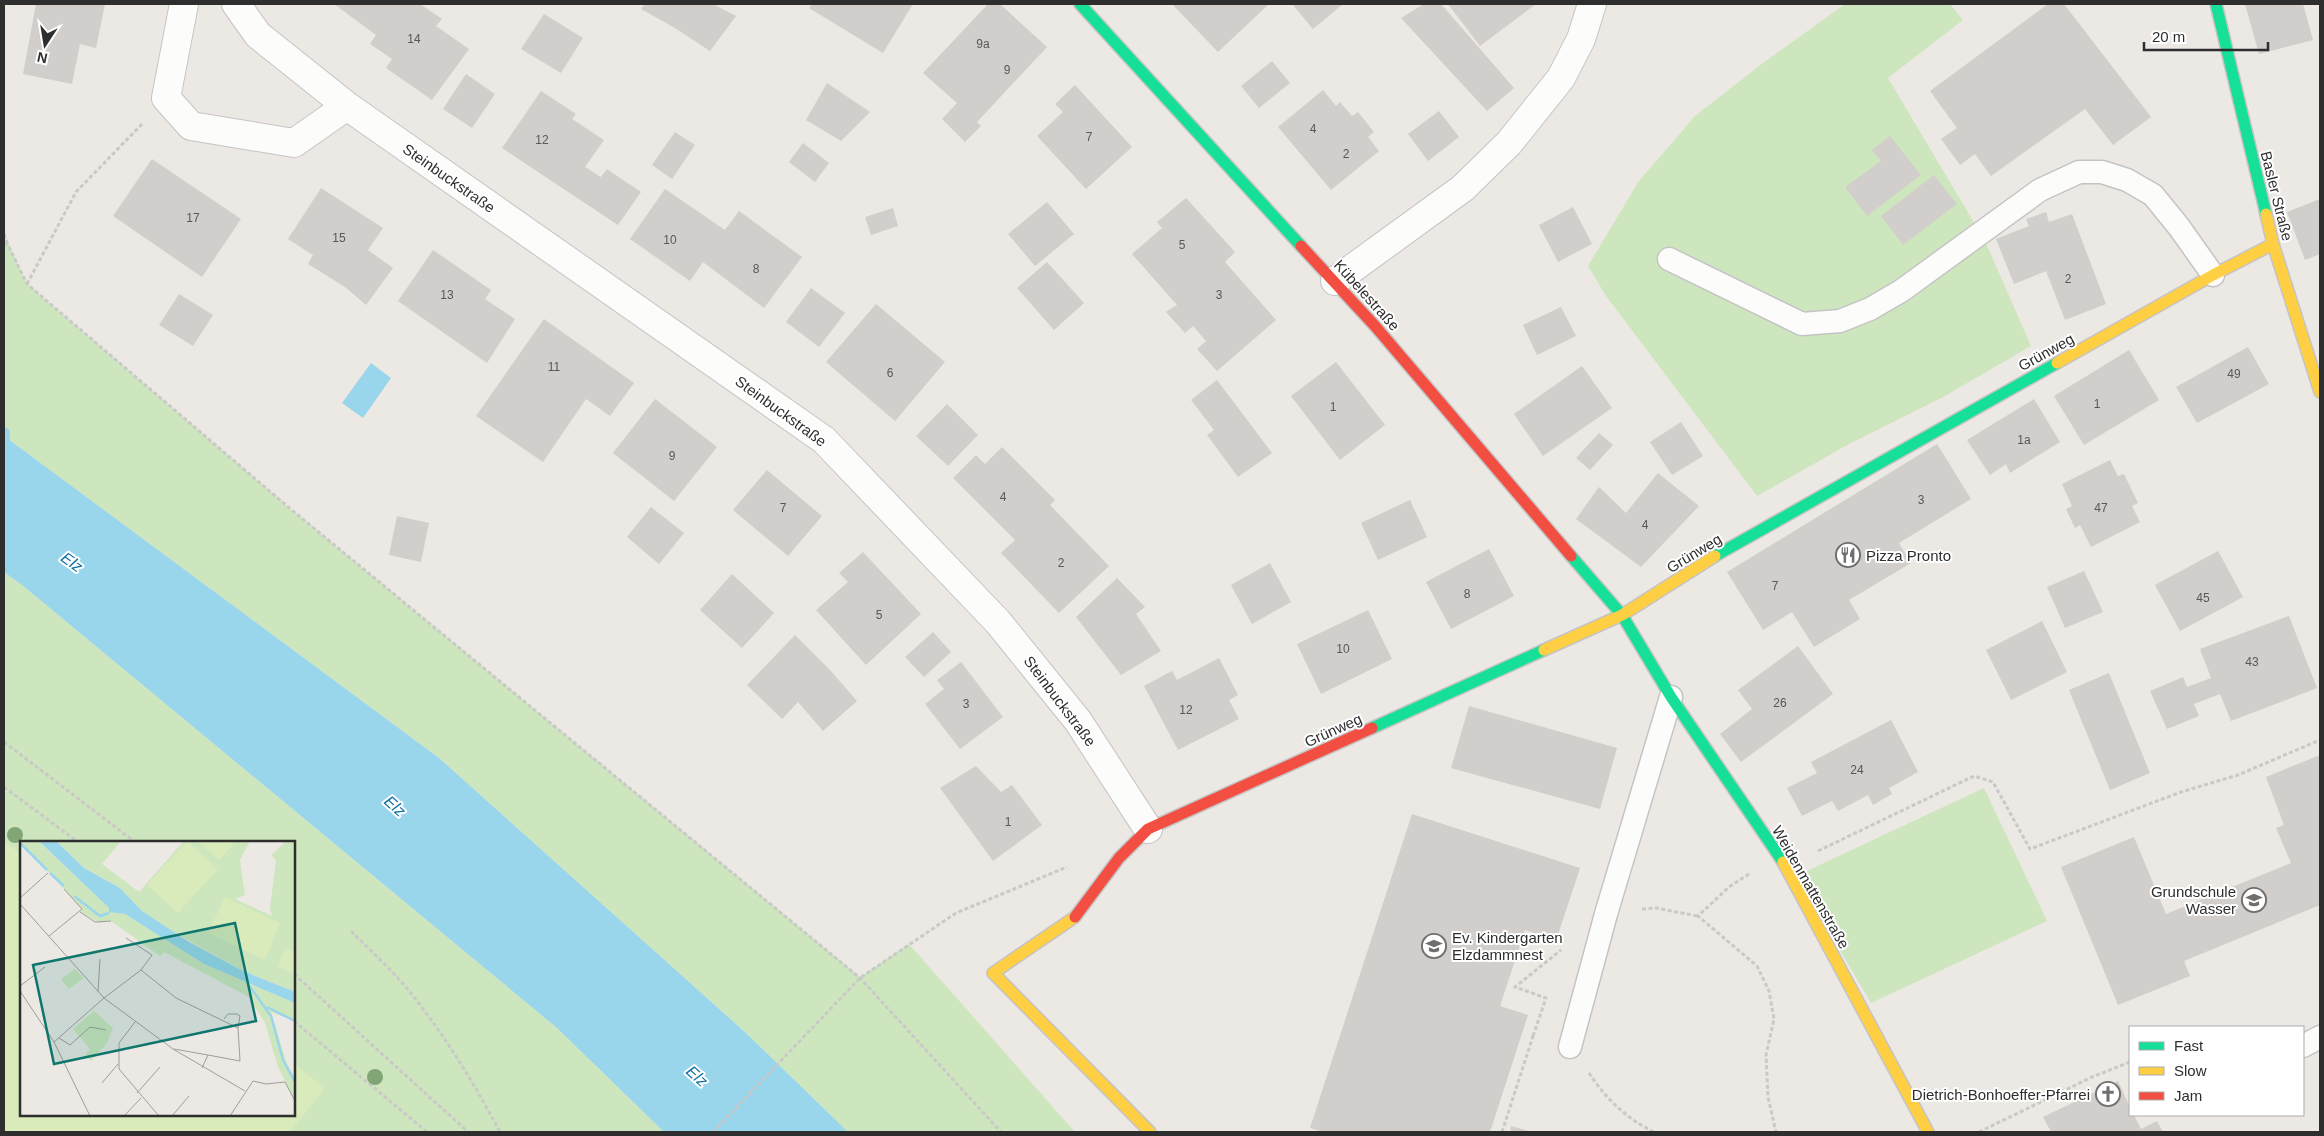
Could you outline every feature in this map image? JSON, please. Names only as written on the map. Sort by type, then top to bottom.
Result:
[{"type":"street","points":[[184,4],[166,98],[191,126],[294,143],[347,106]]},
{"type":"street","name":"Steinbuckstraße","points":[[236,4],[258,36],[347,106],[824,440],[998,622],[1078,721],[1148,829]]},
{"type":"street","name":"Kübelestraße","points":[[1080,4],[1335,281],[1622,615]]},
{"type":"street","points":[[1335,281],[1463,188],[1509,143],[1561,78],[1581,39],[1592,4]]},
{"type":"street","name":"Basler Straße","points":[[2216,4],[2273,244],[2320,392]]},
{"type":"street","name":"Grünweg","points":[[1150,1132],[993,974],[1078,915],[1119,858],[1148,829],[1622,615],[1705,562],[2213,275],[2273,244]]},
{"type":"street","name":"Weidenmattenstraße","points":[[1622,615],[1671,697],[1786,867],[1928,1132]]},
{"type":"lane","points":[[1669,259],[1802,324],[1840,321],[1870,309],[1901,291],[2040,190],[2079,172],[2102,172],[2127,180],[2153,195],[2179,227],[2213,275]]},
{"type":"lane","points":[[1570,1047],[1606,914],[1671,697]]},
{"type":"lane","points":[[2304,1045],[2320,1037]]},
{"type":"path","points":[[27,284],[76,192],[166,98]]},
{"type":"path","points":[[4,234],[27,284],[287,506],[860,978],[1001,1132]]},
{"type":"path","points":[[4,244],[8,245]]},
{"type":"path","points":[[1776,1132],[1768,1097],[1766,1055],[1774,1019],[1769,991],[1757,966],[1698,916],[1729,887],[1755,871],[1786,867],[1974,776],[1992,782],[2030,849],[2181,792],[2238,775],[2320,740]]},
{"type":"path","points":[[4,742],[134,841]]},
{"type":"path","points":[[4,786],[77,841]]},
{"type":"path","points":[[712,1132],[860,978],[956,913],[1074,864],[1119,858]]},
{"type":"path","points":[[352,931],[408,990],[440,1032],[487,1107],[500,1132]]},
{"type":"path","points":[[295,975],[468,1132]]},
{"type":"path","points":[[295,1022],[427,1132]]},
{"type":"path","points":[[1502,1132],[1533,1036],[1570,1047],[1612,1103],[1639,1125],[1654,1132]]},
{"type":"path","points":[[1979,1132],[2092,1077],[2129,1062]]},
{"type":"green space","points":[[1845,4],[1950,4],[1963,20],[1888,78],[1985,241],[2031,346],[1945,396],[1849,444],[1757,496],[1606,296],[1588,266],[1639,181],[1695,116],[1763,63]]},
{"type":"green space","points":[[4,234],[27,284],[287,506],[860,977],[909,944],[1075,1132],[848,1132],[746,1033],[439,758],[4,436]]},
{"type":"green space","points":[[4,572],[557,1028],[664,1132],[4,1132]]},
{"type":"green space","points":[[1984,788],[2047,921],[1871,1003],[1796,876]]},
{"type":"green space","points":[[4,841],[20,853],[20,1116],[295,1116],[295,1065],[325,1088],[290,1132],[4,1132]]},
{"type":"water","points":[[371,363],[391,378],[363,418],[342,403]]},
{"type":"water","name":"Elz","points":[[4,436],[439,758],[746,1033],[848,1132],[664,1132],[557,1028],[4,572]]},
{"type":"building","points":[[36,4],[105,4],[96,48],[80,44],[72,84],[23,74]]},
{"type":"building","points":[[334,4],[420,4],[442,19],[436,26],[469,49],[432,100],[386,68],[392,59],[370,44],[376,35]]},
{"type":"building","points":[[645,4],[713,4],[736,16],[710,51],[641,9]]},
{"type":"building","points":[[812,4],[913,4],[883,53],[809,8]]},
{"type":"building","points":[[988,4],[1000,4],[1047,47],[977,122],[981,126],[965,142],[942,119],[957,103],[923,73]]},
{"type":"building","points":[[1172,4],[1269,4],[1218,52]]},
{"type":"building","points":[[1292,4],[1343,4],[1313,29]]},
{"type":"building","points":[[1424,4],[1441,4],[1514,88],[1487,111],[1401,18]]},
{"type":"building","points":[[1448,4],[1536,4],[1480,46]]},
{"type":"building","points":[[2048,4],[2064,4],[2151,117],[2113,145],[2085,109],[1991,176],[1975,154],[1960,165],[1941,139],[1957,128],[1930,91]]},
{"type":"building","points":[[2245,4],[2303,4],[2313,40],[2259,54]]},
{"type":"building","points":[[544,14],[583,38],[561,73],[521,49]]},
{"type":"building","points":[[1272,61],[1290,83],[1259,108],[1241,86]]},
{"type":"building","points":[[466,74],[495,94],[472,128],[443,109]]},
{"type":"building","points":[[827,83],[870,112],[841,141],[806,120]]},
{"type":"building","points":[[1075,85],[1132,147],[1086,189],[1037,136],[1063,112],[1055,104]]},
{"type":"building","points":[[1323,90],[1336,106],[1340,102],[1352,116],[1358,112],[1374,132],[1368,137],[1379,151],[1331,190],[1278,127]]},
{"type":"building","points":[[541,91],[576,114],[572,119],[604,140],[585,167],[601,177],[607,169],[641,192],[618,225],[502,148]]},
{"type":"building","points":[[1439,111],[1459,137],[1428,161],[1408,134]]},
{"type":"building","points":[[675,132],[695,145],[672,179],[652,165]]},
{"type":"building","points":[[1890,136],[1921,175],[1867,216],[1845,187],[1881,161],[1872,150]]},
{"type":"building","points":[[803,143],[829,163],[815,182],[789,162]]},
{"type":"building","points":[[152,159],[241,219],[202,277],[113,216]]},
{"type":"building","points":[[1934,175],[1957,204],[1903,245],[1881,216]]},
{"type":"building","points":[[321,188],[383,228],[368,250],[393,268],[366,305],[345,287],[308,264],[313,255],[288,239]]},
{"type":"building","points":[[665,189],[725,230],[739,211],[802,257],[764,308],[703,262],[690,281],[630,239]]},
{"type":"building","points":[[1186,198],[1235,252],[1225,262],[1276,320],[1217,371],[1197,349],[1206,341],[1193,326],[1185,333],[1166,312],[1177,305],[1132,254],[1162,228],[1157,222]]},
{"type":"building","points":[[2320,199],[2320,254],[2305,260],[2287,212]]},
{"type":"building","points":[[1047,202],[1074,234],[1035,266],[1008,234]]},
{"type":"building","points":[[1573,207],[1592,244],[1558,262],[1539,225]]},
{"type":"building","points":[[893,208],[898,226],[871,235],[865,217]]},
{"type":"building","points":[[2046,212],[2049,222],[2072,214],[2106,304],[2065,320],[2046,271],[2014,284],[1996,239],[2029,226],[2026,219]]},
{"type":"building","points":[[433,250],[491,290],[485,299],[515,319],[487,363],[398,301]]},
{"type":"building","points":[[1047,262],[1084,303],[1054,330],[1017,288]]},
{"type":"building","points":[[811,288],[845,313],[819,347],[786,322]]},
{"type":"building","points":[[179,294],[213,315],[193,346],[159,325]]},
{"type":"building","points":[[876,304],[945,362],[895,421],[826,362]]},
{"type":"building","points":[[1561,307],[1576,336],[1537,355],[1523,325]]},
{"type":"building","points":[[544,319],[634,383],[610,416],[586,399],[543,462],[476,416]]},
{"type":"building","points":[[2248,347],[2269,384],[2197,423],[2176,387]]},
{"type":"building","points":[[2129,350],[2159,400],[2084,445],[2054,396]]},
{"type":"building","points":[[1336,362],[1385,425],[1340,460],[1291,396]]},
{"type":"building","points":[[1582,366],[1612,408],[1543,456],[1514,414]]},
{"type":"building","points":[[1217,380],[1272,453],[1238,477],[1207,435],[1214,430],[1191,400]]},
{"type":"building","points":[[655,399],[717,447],[674,501],[613,453]]},
{"type":"building","points":[[2034,399],[2060,442],[2010,473],[2006,464],[1990,475],[1967,440]]},
{"type":"building","points":[[947,404],[978,435],[948,466],[916,436]]},
{"type":"building","points":[[1681,422],[1703,456],[1672,475],[1650,442]]},
{"type":"building","points":[[1599,433],[1613,445],[1590,470],[1576,458]]},
{"type":"building","points":[[1937,444],[1971,499],[1899,543],[1911,563],[1849,600],[1860,619],[1814,647],[1792,612],[1763,630],[1727,572]]},
{"type":"building","points":[[1002,447],[1055,500],[1050,505],[1109,566],[1059,613],[1001,553],[1015,540],[953,478],[976,455],[985,464]]},
{"type":"building","points":[[2110,460],[2118,476],[2124,474],[2138,503],[2132,506],[2140,522],[2091,547],[2080,525],[2075,528],[2066,509],[2072,506],[2062,484]]},
{"type":"building","points":[[767,470],[822,516],[788,556],[733,510]]},
{"type":"building","points":[[1658,473],[1699,506],[1641,567],[1576,519],[1599,487],[1626,513]]},
{"type":"building","points":[[1410,500],[1427,537],[1378,560],[1361,523]]},
{"type":"building","points":[[651,507],[684,533],[659,564],[627,537]]},
{"type":"building","points":[[397,516],[429,523],[421,562],[389,555]]},
{"type":"building","points":[[1489,549],[1514,596],[1451,629],[1426,582]]},
{"type":"building","points":[[2218,551],[2243,597],[2180,631],[2155,585]]},
{"type":"building","points":[[863,552],[921,614],[866,665],[816,610],[848,582],[839,573]]},
{"type":"building","points":[[1270,563],[1291,602],[1252,624],[1231,585]]},
{"type":"building","points":[[2084,571],[2103,612],[2065,628],[2047,587]]},
{"type":"building","points":[[732,574],[774,613],[742,648],[700,610]]},
{"type":"building","points":[[1117,578],[1145,607],[1136,614],[1161,651],[1121,675],[1076,617]]},
{"type":"building","points":[[1368,610],[1392,659],[1321,694],[1297,644]]},
{"type":"building","points":[[2289,616],[2317,688],[2231,721],[2220,694],[2194,704],[2199,716],[2167,729],[2150,691],[2183,677],[2187,687],[2211,678],[2200,649]]},
{"type":"building","points":[[2042,621],[2067,672],[2011,700],[1986,650]]},
{"type":"building","points":[[933,632],[951,652],[924,677],[905,657]]},
{"type":"building","points":[[795,635],[830,670],[857,701],[823,731],[798,702],[782,719],[747,685]]},
{"type":"building","points":[[1798,646],[1833,694],[1741,762],[1720,734],[1752,709],[1738,690]]},
{"type":"building","points":[[1219,658],[1238,695],[1229,700],[1239,719],[1178,750],[1144,686],[1172,671],[1177,680]]},
{"type":"building","points":[[961,662],[1003,717],[960,749],[925,704],[944,689],[937,680]]},
{"type":"building","points":[[2109,673],[2150,773],[2110,790],[2069,690]]},
{"type":"building","points":[[1469,706],[1617,748],[1600,809],[1451,768]]},
{"type":"building","points":[[1891,720],[1918,772],[1889,788],[1892,794],[1873,805],[1868,795],[1838,811],[1832,801],[1802,816],[1787,788],[1817,773],[1811,762]]},
{"type":"building","points":[[2320,755],[2320,905],[2184,961],[2190,976],[2118,1005],[2061,867],[2134,837],[2166,914],[2291,863],[2276,828],[2284,825],[2266,777]]},
{"type":"building","points":[[976,766],[1001,792],[1012,785],[1042,825],[993,861],[940,788]]},
{"type":"building","points":[[1412,814],[1580,868],[1556,941],[1525,930],[1500,1006],[1528,1015],[1490,1132],[1323,1132],[1310,1128]]},
{"type":"building","name":"Dietrich-Bonhoeffer-Pfarrei","points":[[2118,1081],[2129,1105],[2129,1116],[2134,1116],[2141,1129],[2157,1121],[2163,1132],[2051,1132],[2043,1117]]},
{"type":"building","points":[[1511,1126],[1532,1132],[1510,1132]]},
{"type":"traffic: fast","points":[[1080,4],[1301,246]]},
{"type":"traffic: fast","points":[[2216,4],[2266,214]]},
{"type":"traffic: fast","points":[[1715,556],[2057,363]]},
{"type":"traffic: fast","points":[[1571,556],[1622,615],[1671,697],[1783,862]]},
{"type":"traffic: fast","points":[[1372,728],[1544,650]]},
{"type":"traffic: slow","points":[[2266,214],[2273,244],[2320,392]]},
{"type":"traffic: slow","points":[[2057,363],[2213,275],[2273,244]]},
{"type":"traffic: slow","points":[[1544,650],[1622,615],[1715,556]]},
{"type":"traffic: slow","points":[[1783,862],[1928,1132]]},
{"type":"traffic: slow","points":[[1075,917],[993,973],[1150,1132]]},
{"type":"traffic: jam","points":[[1301,246],[1375,326],[1571,556]]},
{"type":"traffic: jam","points":[[1075,917],[1119,858],[1148,829],[1372,728]]},
{"type":"place","name":"Pizza Pronto","points":[[1848,555]]},
{"type":"place","name":"Grundschule Wasser","points":[[2254,900]]},
{"type":"place","name":"Ev. Kindergarten Elzdammnest","points":[[1434,946]]},
{"type":"place","name":"Dietrich-Bonhoeffer-Pfarrei","points":[[2108,1094]]}]
